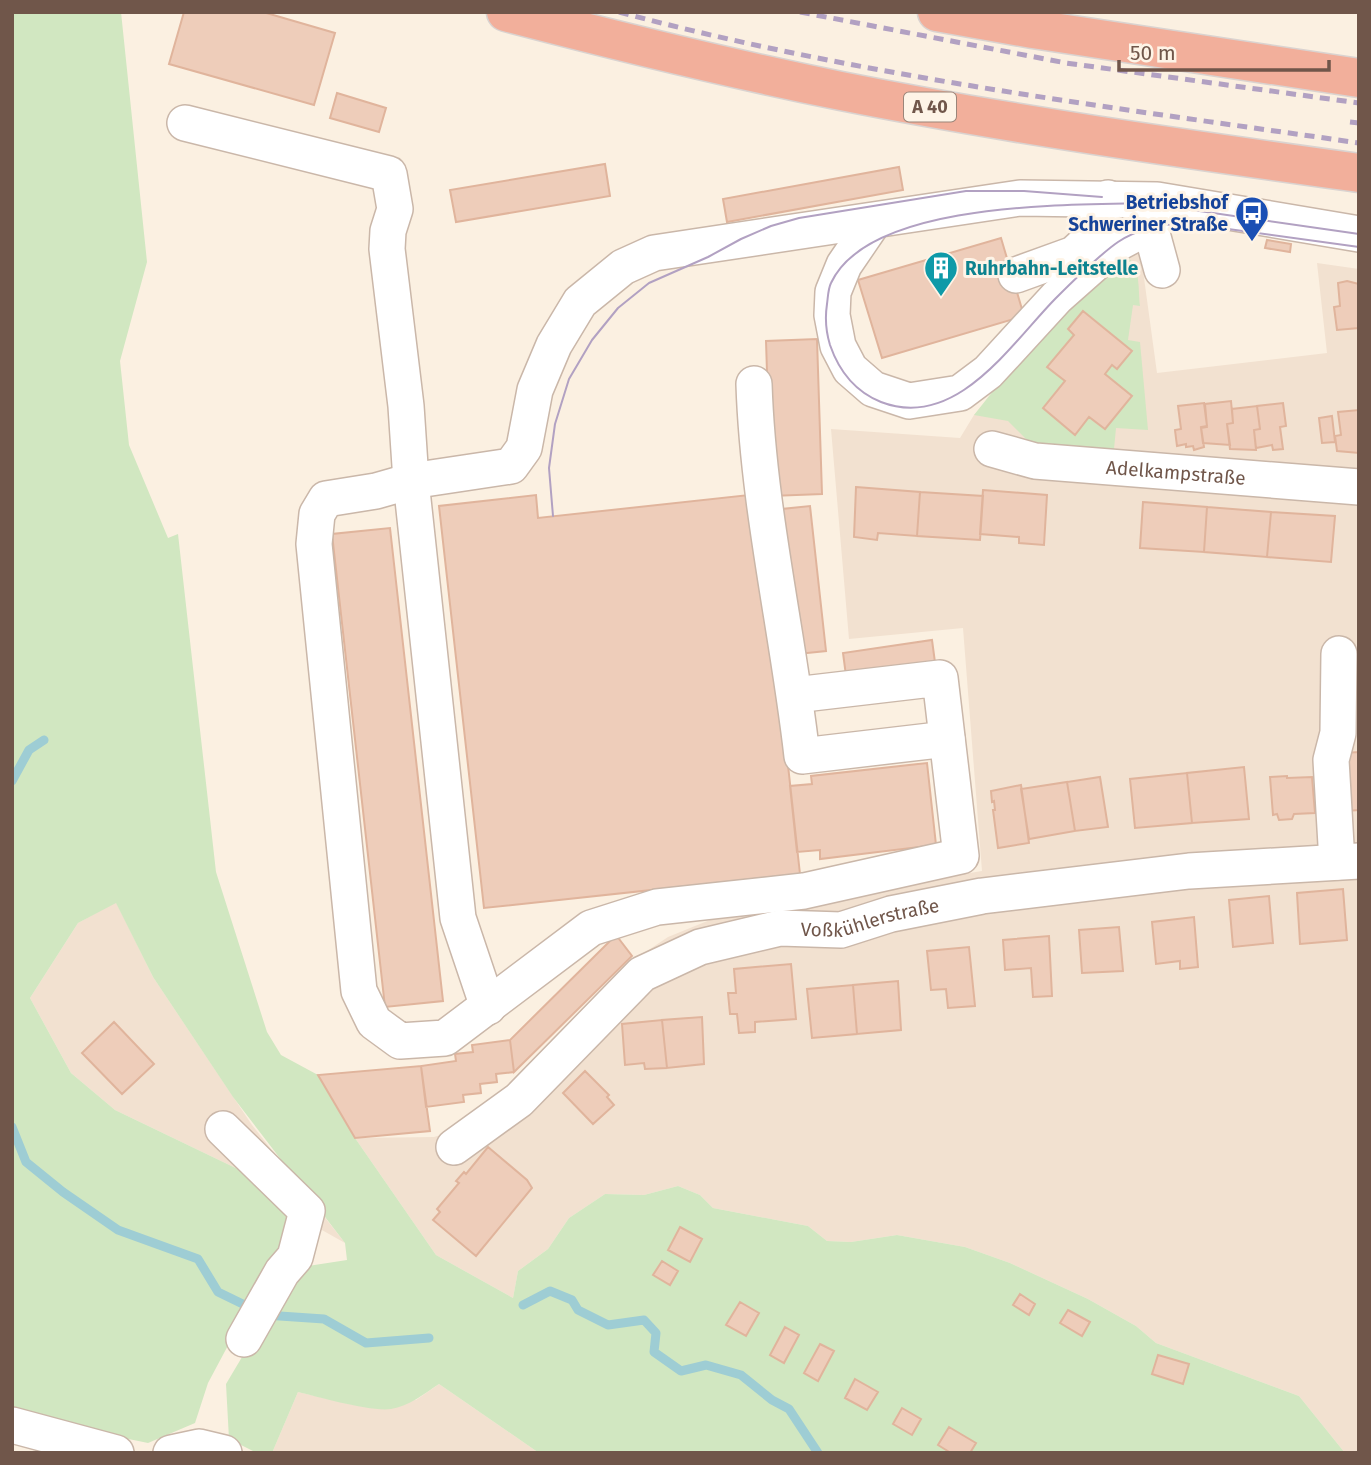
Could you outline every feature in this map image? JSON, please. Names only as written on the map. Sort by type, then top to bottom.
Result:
[{"type":"highway","name":"A 40","points":[[506,12],[730,68],[844,92],[1163,146],[1359,173]]},
{"type":"highway","points":[[937,12],[1032,29],[1359,78]]},
{"type":"street","points":[[185,123],[389,174],[395,209],[388,231],[387,249],[406,406],[411,481],[458,918],[488,1007]]},
{"type":"street","points":[[795,695],[940,678],[961,856],[804,891],[657,907],[590,928],[445,1038],[400,1041],[374,1022],[359,991],[314,544],[317,514],[326,499],[376,491],[411,481],[511,466],[524,448],[535,390],[554,345],[580,302],[623,267],[654,253],[1020,198],[1108,198],[1161,214],[1359,234]]},
{"type":"street","points":[[1016,275],[1074,254],[1088,241],[1108,198]]},
{"type":"street","points":[[874,221],[844,265],[832,292],[838,346],[850,369],[873,389],[909,401],[960,393],[970,386],[988,372],[1057,297],[1118,243],[1161,214]]},
{"type":"street","points":[[1161,214],[1162,270]]},
{"type":"street","points":[[754,384],[756,443],[802,756],[947,739]]},
{"type":"street","name":"Adelkampstraße","points":[[992,449],[1035,461],[1359,487]]},
{"type":"street","points":[[1339,654],[1338,733],[1331,760],[1348,861]]},
{"type":"street","name":"Voßkühlerstraße","points":[[454,1147],[519,1100],[642,974],[700,947],[780,928],[841,930],[891,914],[982,896],[1189,871],[1348,861]]},
{"type":"street","points":[[223,1129],[307,1211],[295,1257],[282,1272],[244,1339]]},
{"type":"street","points":[[12,1425],[116,1453]]},
{"type":"street","points":[[171,1453],[199,1447],[224,1453]]},
{"type":"shaded area","points":[[1138,234],[1157,373],[1327,353],[1317,263],[1359,269],[1359,1453],[1345,1453],[1299,1396],[1156,1343],[1136,1326],[1088,1299],[1010,1263],[965,1247],[897,1235],[851,1242],[827,1241],[808,1226],[713,1208],[700,1195],[678,1186],[644,1195],[605,1194],[569,1218],[548,1249],[518,1271],[513,1298],[436,1255],[355,1138],[434,1137],[457,1130],[518,1092],[632,961],[668,937],[727,913],[982,871],[963,628],[849,639],[831,429],[960,438],[974,415]]},
{"type":"shaded area","points":[[116,902],[153,977],[252,1125],[345,1243],[297,1216],[246,1173],[115,1110],[71,1073],[30,998],[78,923]]},
{"type":"shaded area","points":[[439,1384],[539,1453],[272,1453],[298,1392],[354,1405],[416,1400]]},
{"type":"green space","points":[[12,12],[121,12],[147,262],[120,361],[129,445],[168,538],[178,534],[216,872],[267,1032],[281,1055],[318,1075],[355,1138],[436,1255],[513,1298],[518,1271],[548,1249],[569,1218],[605,1194],[644,1195],[678,1186],[700,1195],[713,1208],[808,1226],[827,1241],[851,1242],[897,1235],[965,1247],[1010,1263],[1088,1299],[1136,1326],[1156,1343],[1299,1396],[1345,1453],[539,1453],[439,1384],[422,1396],[391,1409],[358,1406],[298,1392],[272,1453],[257,1453],[229,1439],[226,1384],[295,1268],[347,1260],[345,1243],[233,1097],[153,977],[116,903],[78,923],[30,998],[71,1073],[115,1110],[246,1173],[297,1216],[208,1383],[195,1423],[148,1443],[12,1415]]},
{"type":"green space","points":[[1127,257],[1137,273],[1140,306],[1133,305],[1128,340],[1140,342],[1148,430],[1116,428],[1114,449],[1109,454],[1032,445],[1008,421],[974,415],[1047,323]]},
{"type":"building","points":[[184,12],[263,12],[335,33],[314,105],[169,64]]},
{"type":"building","points":[[337,93],[386,108],[379,132],[330,118]]},
{"type":"building","points":[[605,164],[610,196],[456,222],[450,190]]},
{"type":"building","points":[[899,167],[903,190],[727,222],[723,199]]},
{"type":"building","name":"Ruhrbahn-Leitstelle","points":[[1001,238],[1024,316],[882,358],[858,280]]},
{"type":"building","points":[[1267,240],[1291,244],[1290,252],[1265,248]]},
{"type":"building","points":[[1347,281],[1359,284],[1359,328],[1337,330],[1334,307],[1340,306],[1338,283]]},
{"type":"building","points":[[1083,311],[1132,351],[1117,369],[1112,365],[1105,374],[1132,396],[1105,429],[1089,417],[1075,435],[1043,408],[1065,381],[1047,367],[1074,335],[1068,329]]},
{"type":"building","points":[[817,339],[822,494],[771,496],[766,341]]},
{"type":"building","points":[[1231,401],[1233,423],[1227,424],[1230,445],[1203,443],[1201,428],[1207,427],[1205,404]]},
{"type":"building","points":[[1204,403],[1207,426],[1201,427],[1204,447],[1194,450],[1193,446],[1186,447],[1186,444],[1177,446],[1175,430],[1181,429],[1178,406]]},
{"type":"building","points":[[1283,403],[1286,426],[1280,427],[1283,449],[1273,450],[1272,445],[1256,448],[1254,430],[1260,429],[1257,406]]},
{"type":"building","points":[[1257,406],[1260,429],[1254,430],[1256,450],[1230,449],[1227,424],[1233,423],[1232,409]]},
{"type":"building","points":[[1359,410],[1359,453],[1337,451],[1335,436],[1341,435],[1338,412]]},
{"type":"building","points":[[1332,416],[1335,442],[1322,443],[1319,418]]},
{"type":"building","points":[[856,487],[920,492],[917,536],[878,533],[877,540],[854,537]]},
{"type":"building","points":[[983,490],[1047,495],[1044,545],[1019,543],[1019,537],[980,534]]},
{"type":"building","points":[[920,492],[983,496],[980,540],[917,536]]},
{"type":"building","points":[[758,494],[800,874],[484,908],[439,506],[536,495],[538,518]]},
{"type":"building","points":[[1143,502],[1207,507],[1204,552],[1140,548]]},
{"type":"building","points":[[810,506],[826,651],[798,654],[782,509]]},
{"type":"building","points":[[1207,507],[1271,512],[1267,557],[1204,552]]},
{"type":"building","points":[[1271,512],[1335,516],[1331,562],[1267,557]]},
{"type":"building","points":[[390,528],[443,1001],[385,1007],[332,534]]},
{"type":"building","points":[[932,640],[936,670],[847,683],[843,653]]},
{"type":"building","points":[[1359,752],[1359,810],[1346,811],[1343,753]]},
{"type":"building","points":[[927,763],[936,845],[820,859],[820,850],[797,852],[790,786],[812,784],[811,776]]},
{"type":"building","points":[[1244,767],[1249,819],[1192,823],[1187,773]]},
{"type":"building","points":[[1187,773],[1192,823],[1135,828],[1130,779]]},
{"type":"building","points":[[1100,777],[1108,827],[1075,831],[1067,782]]},
{"type":"building","points":[[1270,777],[1312,777],[1315,813],[1294,814],[1292,819],[1279,820],[1277,814],[1273,815]]},
{"type":"building","points":[[1067,782],[1075,831],[1029,839],[1021,789]]},
{"type":"building","points":[[1021,785],[1029,843],[998,848],[991,791]]},
{"type":"building","points":[[1343,889],[1347,940],[1300,944],[1297,893]]},
{"type":"building","points":[[1269,896],[1273,943],[1233,947],[1229,900]]},
{"type":"building","points":[[1194,917],[1198,967],[1180,969],[1180,961],[1156,964],[1152,922]]},
{"type":"building","points":[[1119,927],[1123,971],[1082,973],[1079,930]]},
{"type":"building","points":[[616,935],[632,956],[514,1072],[510,1040]]},
{"type":"building","points":[[1049,936],[1052,996],[1033,997],[1031,968],[1005,970],[1003,940]]},
{"type":"building","points":[[969,947],[975,1006],[948,1008],[946,989],[931,990],[927,951]]},
{"type":"building","points":[[791,964],[796,1019],[755,1022],[755,1032],[739,1033],[737,1014],[730,1014],[728,993],[736,993],[734,969]]},
{"type":"building","points":[[898,981],[901,1030],[857,1034],[853,985]]},
{"type":"building","points":[[853,985],[857,1034],[812,1038],[807,989]]},
{"type":"building","points":[[702,1017],[704,1064],[667,1068],[662,1020]]},
{"type":"building","points":[[662,1020],[667,1068],[645,1069],[644,1063],[625,1065],[622,1024]]},
{"type":"building","points":[[114,1022],[154,1064],[122,1094],[82,1053]]},
{"type":"building","points":[[510,1040],[514,1072],[496,1074],[497,1082],[480,1084],[481,1093],[463,1095],[464,1102],[426,1107],[421,1066],[456,1061],[455,1054],[473,1052],[472,1045]]},
{"type":"building","points":[[421,1066],[430,1131],[355,1138],[318,1075]]},
{"type":"building","points":[[585,1071],[609,1095],[607,1097],[614,1105],[593,1124],[563,1093]]},
{"type":"building","points":[[488,1147],[527,1180],[532,1188],[476,1256],[433,1220],[440,1212],[437,1209],[459,1183],[456,1181],[464,1172],[466,1174]]},
{"type":"building","points":[[680,1227],[702,1239],[690,1262],[668,1250]]},
{"type":"building","points":[[662,1261],[678,1271],[670,1285],[653,1275]]},
{"type":"building","points":[[1020,1294],[1035,1304],[1029,1315],[1013,1305]]},
{"type":"building","points":[[740,1302],[759,1313],[746,1336],[726,1325]]},
{"type":"building","points":[[1068,1310],[1090,1322],[1082,1336],[1060,1323]]},
{"type":"building","points":[[785,1327],[799,1335],[784,1363],[770,1355]]},
{"type":"building","points":[[820,1344],[834,1351],[818,1381],[804,1373]]},
{"type":"building","points":[[1158,1355],[1189,1364],[1183,1384],[1152,1374]]},
{"type":"building","points":[[855,1379],[878,1392],[867,1410],[845,1398]]},
{"type":"building","points":[[902,1408],[921,1419],[912,1435],[893,1424]]},
{"type":"building","points":[[949,1427],[976,1443],[970,1453],[951,1453],[938,1445]]},
{"type":"waterway","points":[[12,781],[29,750],[44,740]]},
{"type":"waterway","points":[[12,1127],[26,1162],[63,1192],[118,1230],[198,1259],[218,1292],[253,1309]]},
{"type":"waterway","points":[[523,1305],[550,1291],[572,1300],[578,1310],[608,1325],[644,1320],[656,1333],[654,1352],[681,1371],[706,1365],[741,1375],[772,1400],[789,1409],[818,1453]]},
{"type":"waterway","points":[[265,1315],[324,1319],[366,1343],[429,1338]]},
{"type":"tram line","points":[[553,516],[549,468],[555,424],[569,379],[592,340],[618,308],[649,283],[741,239],[799,218],[966,191],[1024,191],[1102,197]]},
{"type":"tram line","points":[[1137,202],[1359,234]]},
{"type":"tram line","points":[[1147,203],[1070,205],[974,213],[927,222],[886,236],[852,256],[831,283],[826,319],[834,355],[850,380],[872,398],[908,408],[934,404],[957,394],[980,378],[1086,269],[1118,242],[1137,232],[1157,226],[1188,224],[1359,247]]},
{"type":"railway","points":[[619,12],[710,35],[894,73],[1359,143]]},
{"type":"railway","points":[[800,12],[1066,63],[1359,103]]},
{"type":"railway","points":[[1350,122],[1359,123]]},
{"type":"place","name":"Betriebshof Schweriner Straße","points":[[1252,243]]},
{"type":"place","name":"Ruhrbahn-Leitstelle","points":[[941,298]]}]
